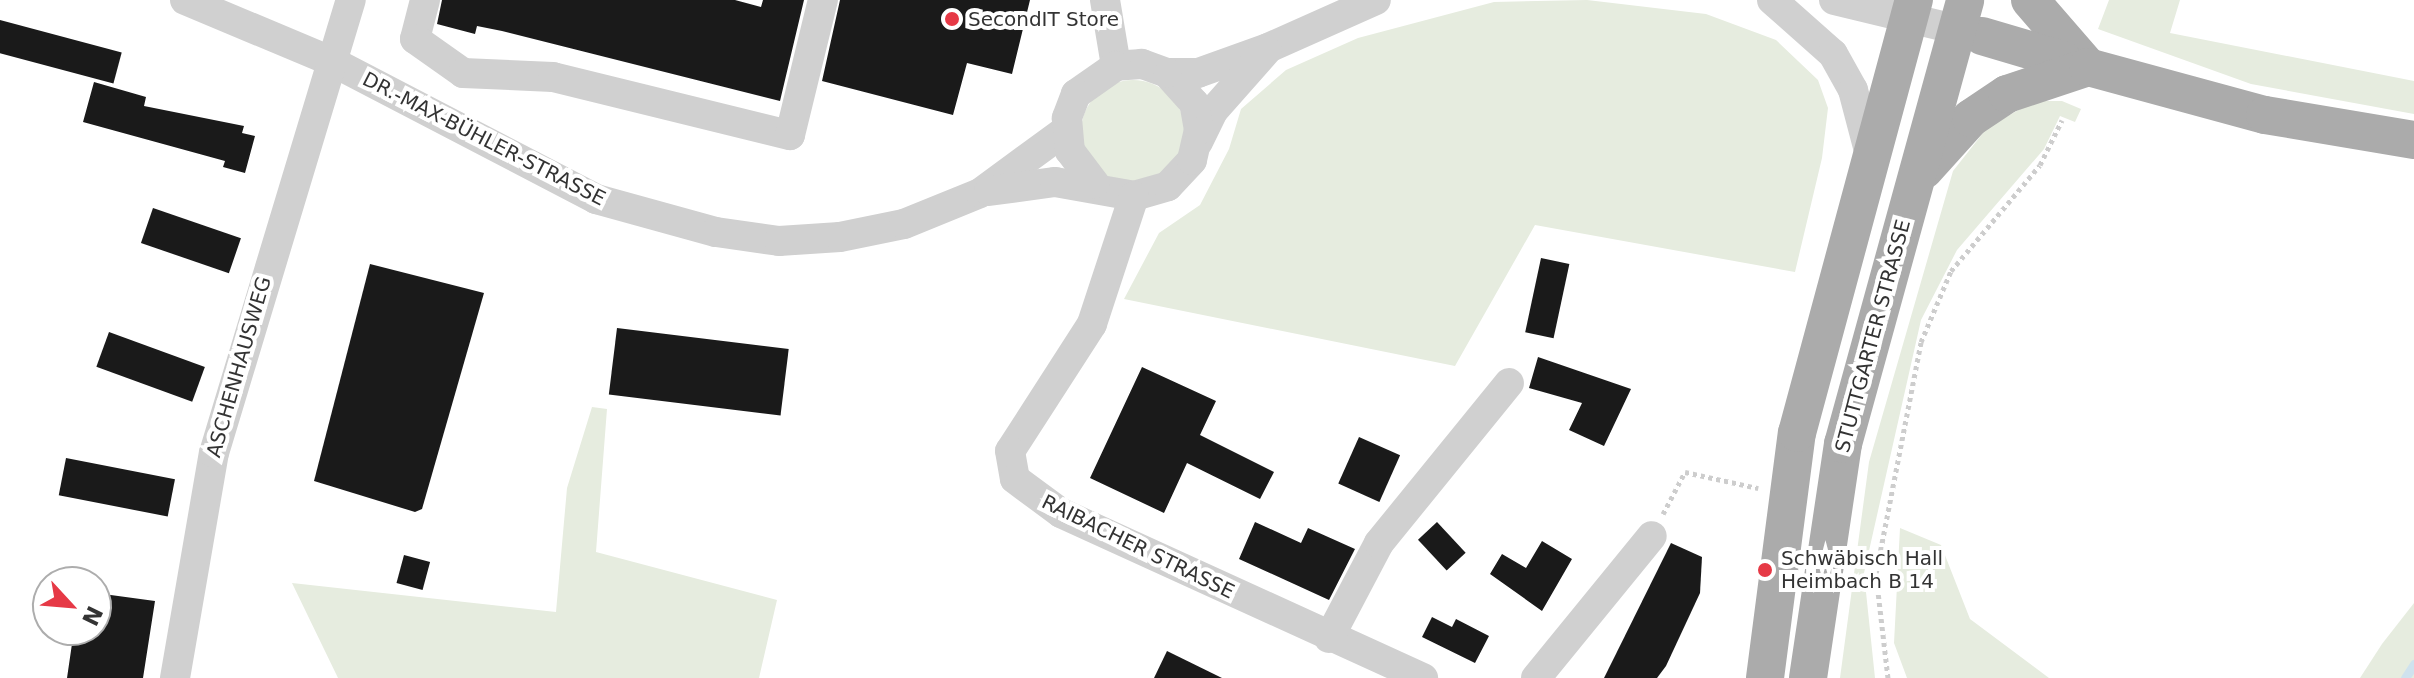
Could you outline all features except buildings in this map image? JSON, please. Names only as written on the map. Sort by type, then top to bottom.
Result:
[{"type":"main road","points":[[2030,0],[2075,63]]},
{"type":"main road","points":[[1765,678],[1797,433],[1912,8]]},
{"type":"main road","points":[[1968,22],[2075,63],[2265,115],[2414,140]]},
{"type":"main road","name":"STUTTGARTER STRASSE","points":[[1808,678],[1843,444],[1915,182],[1968,22]]},
{"type":"main road","points":[[1915,182],[1940,147],[1983,110],[2075,63]]},
{"type":"street","name":"DR.-MAX-BÜHLER-STRASSE","points":[[185,0],[333,62],[596,199],[673,225],[779,241],[840,237],[904,224],[980,193],[1055,182],[1095,184]]},
{"type":"street","name":"ASCHENHAUSWEG","points":[[175,678],[214,453],[351,0]]},
{"type":"street","points":[[425,0],[415,39],[463,73],[553,77],[790,135],[823,0]]},
{"type":"street","points":[[1105,0],[1116,66]]},
{"type":"street","points":[[1268,48],[1213,111],[1182,175],[1134,196],[1095,184],[1070,151],[1066,130],[1076,94],[1116,66],[1142,64],[1167,73],[1198,73],[1268,48],[1376,0]]},
{"type":"street","points":[[1772,0],[1833,54],[1864,119],[1870,155]]},
{"type":"street","points":[[1834,0],[1912,8],[1968,22]]},
{"type":"street","points":[[1167,73],[1194,103],[1198,143]]},
{"type":"street","name":"DR.-MAX-BÜHLER-STRASSE","points":[[980,193],[1066,130]]},
{"type":"street","name":"RAIBACHER STRASSE","points":[[1134,196],[1092,324],[1010,451],[1015,479],[1061,513],[1329,638],[1423,678]]},
{"type":"street","points":[[1329,638],[1379,543],[1509,383]]},
{"type":"street","points":[[1536,678],[1652,536]]},
{"type":"path","points":[[1888,678],[1876,574],[1921,342],[1951,271],[2040,165],[2062,120]]},
{"type":"path","points":[[1652,536],[1685,472],[1773,491]]},
{"type":"shaded area","points":[[1587,0],[1706,14],[1776,40],[1818,80],[1828,108],[1822,158],[1795,272],[1535,225],[1455,366],[1124,299],[1159,233],[1200,205],[1229,149],[1241,109],[1286,70],[1358,38],[1494,2]]},
{"type":"shaded area","points":[[2109,0],[2180,0],[2170,33],[2414,81],[2414,114],[2251,84],[2098,29]]},
{"type":"shaded area","points":[[1133,80],[1153,84],[1176,103],[1185,132],[1181,152],[1162,175],[1133,184],[1113,180],[1090,161],[1081,132],[1085,112],[1104,89]]},
{"type":"shaded area","points":[[2034,101],[2062,101],[2081,109],[2075,122],[2060,116],[2044,149],[1957,250],[1921,320],[1864,573],[1875,678],[1840,678],[1869,462],[1953,171],[1987,128]]},
{"type":"shaded area","points":[[592,407],[607,409],[596,552],[777,600],[759,678],[338,678],[292,583],[556,612],[567,488]]},
{"type":"shaded area","points":[[1900,528],[1941,545],[1970,619],[2049,678],[1907,678],[1894,643]]},
{"type":"shaded area","points":[[2414,603],[2414,678],[2360,678],[2382,644]]},
{"type":"waterway","points":[[2405,678],[2414,664]]},
{"type":"place","name":"SecondIT Store","points":[[952,19]]},
{"type":"place","name":"Schwäbisch Hall Heimbach B 14","points":[[1765,570]]}]
